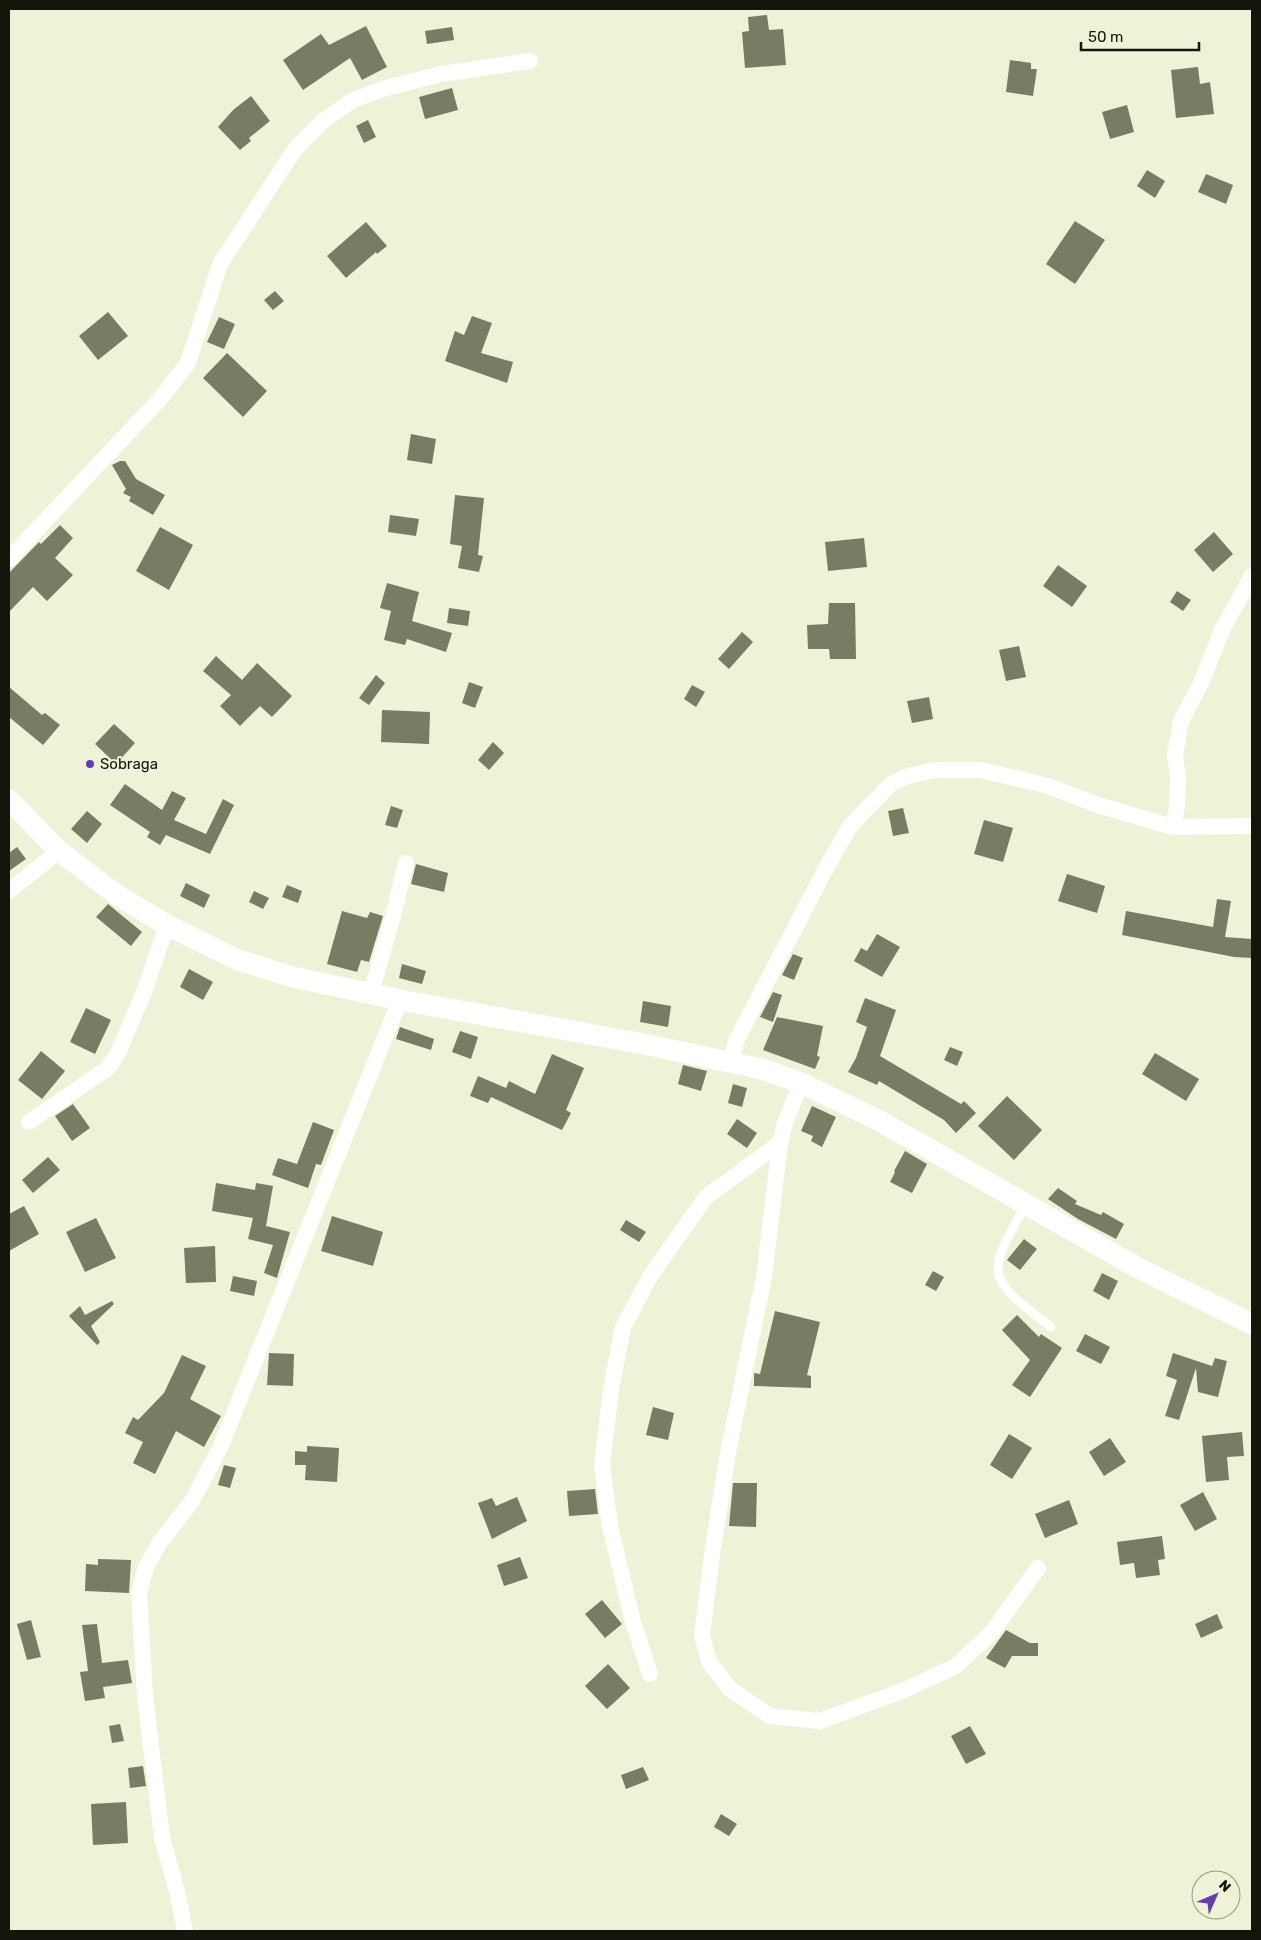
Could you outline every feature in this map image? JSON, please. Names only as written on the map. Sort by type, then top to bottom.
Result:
[{"type":"street","points":[[9,559],[160,399],[188,363],[220,264],[295,149],[324,120],[353,100],[386,88],[441,74],[530,61]]},
{"type":"street","points":[[1173,827],[1178,787],[1175,755],[1181,721],[1202,681],[1222,630],[1252,576]]},
{"type":"street","points":[[731,1061],[736,1041],[850,826],[891,784],[908,776],[935,770],[982,770],[1045,785],[1098,805],[1173,827],[1252,826]]},
{"type":"street","points":[[9,800],[59,851],[117,895],[167,925],[236,959],[289,976],[400,1000],[731,1061],[801,1084],[878,1120],[1138,1268],[1252,1324]]},
{"type":"street","points":[[9,892],[59,851]]},
{"type":"street","points":[[371,993],[406,863]]},
{"type":"street","points":[[29,1122],[108,1068],[118,1053],[144,992],[167,925]]},
{"type":"street","points":[[185,1931],[178,1895],[162,1838],[145,1696],[139,1593],[146,1567],[160,1542],[192,1501],[220,1448],[400,1000]]},
{"type":"street","points":[[801,1084],[785,1122],[780,1143],[764,1277],[729,1447],[711,1557],[702,1635],[709,1662],[730,1689],[770,1716],[820,1721],[902,1691],[956,1666],[992,1632],[1038,1568]]},
{"type":"street","points":[[650,1674],[633,1622],[610,1526],[602,1464],[611,1389],[623,1327],[651,1275],[706,1196],[780,1143]]},
{"type":"lane","points":[[1026,1204],[1006,1238],[999,1257],[998,1272],[1000,1283],[1010,1295],[1051,1327]]},
{"type":"building","points":[[767,15],[769,30],[783,29],[786,65],[745,68],[742,32],[749,31],[748,17]]},
{"type":"building","points":[[366,26],[387,67],[362,80],[350,58],[303,90],[283,60],[321,34],[329,45]]},
{"type":"building","points":[[452,27],[454,40],[427,44],[425,31]]},
{"type":"building","points":[[1010,60],[1031,63],[1031,69],[1037,69],[1033,96],[1006,92]]},
{"type":"building","points":[[1198,67],[1200,84],[1210,82],[1214,114],[1176,118],[1171,70]]},
{"type":"building","points":[[452,88],[458,110],[425,119],[419,97]]},
{"type":"building","points":[[251,96],[270,121],[249,138],[251,141],[240,150],[218,127],[233,110]]},
{"type":"building","points":[[1127,105],[1134,132],[1110,139],[1102,112]]},
{"type":"building","points":[[368,120],[376,137],[364,143],[356,126]]},
{"type":"building","points":[[1147,170],[1165,181],[1155,198],[1137,186]]},
{"type":"building","points":[[1206,174],[1233,185],[1226,204],[1198,192]]},
{"type":"building","points":[[1075,221],[1105,240],[1075,284],[1046,264]]},
{"type":"building","points":[[366,222],[387,246],[377,254],[376,252],[346,278],[327,256]]},
{"type":"building","points":[[275,291],[284,301],[273,310],[264,300]]},
{"type":"building","points":[[108,312],[128,336],[98,360],[79,336]]},
{"type":"building","points":[[472,316],[492,323],[481,353],[513,362],[507,383],[445,361],[455,331],[464,335]]},
{"type":"building","points":[[219,317],[235,324],[224,349],[207,342]]},
{"type":"building","points":[[227,353],[267,391],[243,417],[203,378]]},
{"type":"building","points":[[411,434],[436,439],[432,464],[407,460]]},
{"type":"building","points":[[125,461],[136,479],[165,495],[153,515],[129,501],[131,497],[123,493],[126,489],[112,465]]},
{"type":"building","points":[[455,495],[484,498],[478,555],[483,556],[479,572],[458,568],[462,546],[450,544]]},
{"type":"building","points":[[390,515],[419,519],[416,536],[388,532]]},
{"type":"building","points":[[60,525],[73,538],[55,558],[73,575],[47,601],[33,587],[9,612],[9,573],[39,542],[41,544]]},
{"type":"building","points":[[160,527],[193,545],[169,590],[136,571]]},
{"type":"building","points":[[1214,532],[1233,554],[1213,572],[1194,550]]},
{"type":"building","points":[[864,538],[867,567],[828,571],[825,542]]},
{"type":"building","points":[[1058,565],[1087,586],[1072,607],[1043,586]]},
{"type":"building","points":[[387,583],[419,592],[412,621],[452,633],[446,652],[407,639],[405,645],[384,640],[391,611],[380,608]]},
{"type":"building","points":[[1177,591],[1191,600],[1183,611],[1170,602]]},
{"type":"building","points":[[829,603],[855,603],[856,659],[830,659],[829,649],[808,649],[807,625],[828,624]]},
{"type":"building","points":[[449,608],[470,611],[468,626],[447,623]]},
{"type":"building","points":[[742,632],[753,642],[729,669],[718,659]]},
{"type":"building","points":[[1019,646],[1026,677],[1006,681],[999,650]]},
{"type":"building","points":[[216,656],[242,680],[257,663],[292,696],[272,717],[260,706],[240,726],[220,706],[231,695],[203,671]]},
{"type":"building","points":[[376,675],[385,683],[369,705],[359,698]]},
{"type":"building","points":[[469,682],[483,687],[475,708],[462,703]]},
{"type":"building","points":[[692,685],[705,692],[696,707],[684,699]]},
{"type":"building","points":[[9,687],[42,715],[45,713],[60,725],[43,745],[9,717]]},
{"type":"building","points":[[929,697],[933,719],[912,723],[907,701]]},
{"type":"building","points":[[382,710],[430,712],[429,744],[381,742]]},
{"type":"building","points":[[114,724],[135,743],[116,764],[95,744]]},
{"type":"building","points":[[493,742],[504,753],[489,770],[478,760]]},
{"type":"building","points":[[125,784],[162,810],[172,791],[186,798],[174,820],[206,834],[223,799],[234,805],[210,854],[166,835],[160,845],[147,837],[150,832],[110,805]]},
{"type":"building","points":[[391,806],[403,810],[397,828],[385,825]]},
{"type":"building","points":[[903,808],[909,833],[893,836],[888,811]]},
{"type":"building","points":[[87,811],[102,824],[87,843],[71,829]]},
{"type":"building","points":[[984,820],[1013,828],[1003,862],[974,854]]},
{"type":"building","points":[[17,847],[26,859],[9,871],[9,853]]},
{"type":"building","points":[[416,864],[448,873],[444,892],[411,884]]},
{"type":"building","points":[[1067,874],[1105,886],[1097,913],[1058,901]]},
{"type":"building","points":[[186,883],[210,895],[204,908],[180,896]]},
{"type":"building","points":[[287,885],[302,891],[298,903],[282,897]]},
{"type":"building","points":[[254,891],[269,898],[263,909],[249,902]]},
{"type":"building","points":[[1217,899],[1231,901],[1225,937],[1252,939],[1252,958],[1234,957],[1122,935],[1126,911],[1213,927]]},
{"type":"building","points":[[108,904],[142,932],[131,946],[96,917]]},
{"type":"building","points":[[342,911],[367,918],[370,912],[383,916],[369,962],[361,960],[357,972],[327,964]]},
{"type":"building","points":[[877,934],[900,947],[882,977],[854,961],[861,948],[867,951]]},
{"type":"building","points":[[793,954],[803,958],[794,980],[782,975]]},
{"type":"building","points":[[402,964],[426,971],[422,984],[399,978]]},
{"type":"building","points":[[189,969],[213,982],[203,1000],[180,987]]},
{"type":"building","points":[[773,992],[782,995],[773,1022],[760,1017]]},
{"type":"building","points":[[865,998],[896,1010],[880,1056],[961,1104],[964,1101],[976,1113],[956,1133],[944,1120],[879,1081],[877,1085],[848,1072],[856,1058],[867,1027],[856,1022]]},
{"type":"building","points":[[643,1001],[671,1006],[668,1027],[640,1022]]},
{"type":"building","points":[[86,1008],[111,1020],[95,1054],[70,1042]]},
{"type":"building","points":[[777,1017],[823,1026],[817,1056],[820,1057],[815,1069],[763,1050]]},
{"type":"building","points":[[400,1027],[434,1039],[431,1050],[396,1039]]},
{"type":"building","points":[[460,1031],[478,1037],[471,1059],[452,1052]]},
{"type":"building","points":[[950,1047],[963,1052],[957,1066],[944,1060]]},
{"type":"building","points":[[41,1051],[65,1071],[42,1099],[18,1080]]},
{"type":"building","points":[[1155,1053],[1199,1079],[1186,1101],[1142,1074]]},
{"type":"building","points":[[552,1054],[584,1068],[566,1110],[571,1113],[562,1130],[491,1097],[488,1103],[470,1096],[478,1076],[506,1088],[509,1081],[535,1094]]},
{"type":"building","points":[[683,1065],[707,1071],[701,1091],[678,1084]]},
{"type":"building","points":[[733,1084],[747,1088],[742,1107],[728,1103]]},
{"type":"building","points":[[1007,1096],[1042,1130],[1014,1160],[978,1126]]},
{"type":"building","points":[[73,1104],[90,1128],[72,1141],[55,1116]]},
{"type":"building","points":[[812,1106],[836,1117],[822,1147],[811,1141],[813,1136],[801,1131]]},
{"type":"building","points":[[737,1119],[757,1133],[747,1148],[727,1134]]},
{"type":"building","points":[[313,1122],[334,1130],[321,1165],[316,1164],[308,1188],[272,1175],[278,1158],[297,1164]]},
{"type":"building","points":[[905,1151],[927,1164],[912,1193],[890,1182]]},
{"type":"building","points":[[48,1157],[60,1170],[33,1193],[22,1180]]},
{"type":"building","points":[[216,1183],[255,1190],[256,1183],[273,1186],[266,1226],[290,1232],[277,1278],[264,1273],[273,1245],[248,1239],[253,1218],[212,1211]]},
{"type":"building","points":[[1058,1188],[1077,1201],[1075,1204],[1101,1215],[1103,1212],[1124,1224],[1116,1239],[1078,1219],[1048,1199]]},
{"type":"building","points":[[24,1206],[39,1234],[9,1251],[9,1214]]},
{"type":"building","points":[[332,1216],[383,1232],[373,1266],[321,1251]]},
{"type":"building","points":[[96,1218],[116,1258],[85,1272],[66,1232]]},
{"type":"building","points":[[626,1220],[646,1232],[639,1242],[620,1230]]},
{"type":"building","points":[[1024,1239],[1037,1249],[1020,1270],[1007,1260]]},
{"type":"building","points":[[215,1246],[216,1282],[186,1283],[184,1248]]},
{"type":"building","points":[[933,1271],[944,1277],[936,1291],[925,1285]]},
{"type":"building","points":[[1102,1273],[1118,1281],[1109,1300],[1093,1291]]},
{"type":"building","points":[[233,1276],[257,1281],[254,1296],[230,1291]]},
{"type":"building","points":[[112,1301],[114,1304],[91,1326],[100,1342],[97,1345],[69,1316],[80,1306],[85,1315]]},
{"type":"building","points":[[775,1311],[820,1322],[807,1375],[811,1376],[811,1388],[754,1386],[754,1373],[760,1374]]},
{"type":"building","points":[[1017,1315],[1039,1337],[1041,1334],[1062,1348],[1030,1397],[1012,1385],[1030,1360],[1002,1330]]},
{"type":"building","points":[[1085,1334],[1110,1347],[1101,1364],[1076,1351]]},
{"type":"building","points":[[269,1353],[294,1354],[293,1386],[267,1385]]},
{"type":"building","points":[[1173,1353],[1212,1366],[1215,1358],[1227,1361],[1218,1397],[1198,1392],[1196,1368],[1179,1420],[1165,1416],[1177,1380],[1166,1376]]},
{"type":"building","points":[[182,1355],[206,1366],[190,1399],[221,1416],[204,1447],[176,1431],[155,1474],[133,1463],[143,1442],[125,1433],[133,1417],[138,1420],[164,1393]]},
{"type":"building","points":[[653,1407],[674,1413],[668,1440],[646,1435]]},
{"type":"building","points":[[1242,1432],[1244,1456],[1227,1457],[1229,1480],[1206,1482],[1202,1436]]},
{"type":"building","points":[[1009,1434],[1032,1448],[1012,1479],[990,1465]]},
{"type":"building","points":[[1110,1438],[1126,1462],[1104,1476],[1089,1452]]},
{"type":"building","points":[[307,1446],[339,1448],[337,1482],[305,1480],[306,1465],[295,1465],[295,1451],[307,1452]]},
{"type":"building","points":[[224,1465],[236,1468],[230,1488],[218,1485]]},
{"type":"building","points":[[733,1483],[757,1483],[756,1527],[729,1526]]},
{"type":"building","points":[[595,1489],[598,1514],[569,1516],[567,1491]]},
{"type":"building","points":[[1203,1492],[1217,1519],[1195,1531],[1180,1505]]},
{"type":"building","points":[[517,1497],[527,1521],[492,1539],[478,1503],[492,1498],[496,1506]]},
{"type":"building","points":[[1069,1500],[1078,1524],[1045,1538],[1035,1514]]},
{"type":"building","points":[[1162,1536],[1165,1559],[1158,1560],[1160,1575],[1136,1578],[1134,1563],[1120,1565],[1117,1542]]},
{"type":"building","points":[[520,1557],[528,1578],[504,1586],[497,1565]]},
{"type":"building","points":[[98,1559],[131,1560],[129,1593],[85,1591],[86,1564],[98,1565]]},
{"type":"building","points":[[602,1600],[622,1624],[605,1638],[585,1614]]},
{"type":"building","points":[[1217,1614],[1223,1628],[1201,1638],[1195,1624]]},
{"type":"building","points":[[31,1620],[41,1657],[27,1660],[17,1624]]},
{"type":"building","points":[[97,1624],[102,1663],[128,1660],[132,1683],[103,1687],[105,1698],[85,1701],[80,1672],[88,1671],[82,1625]]},
{"type":"building","points":[[1006,1630],[1030,1643],[1038,1643],[1038,1656],[1012,1656],[1005,1668],[986,1658]]},
{"type":"building","points":[[608,1664],[630,1688],[607,1709],[585,1686]]},
{"type":"building","points":[[120,1724],[124,1741],[112,1743],[109,1726]]},
{"type":"building","points":[[970,1726],[986,1754],[966,1764],[951,1736]]},
{"type":"building","points":[[143,1766],[146,1786],[130,1788],[128,1768]]},
{"type":"building","points":[[643,1767],[649,1780],[626,1789],[621,1775]]},
{"type":"building","points":[[126,1802],[128,1843],[93,1845],[91,1804]]},
{"type":"building","points":[[721,1814],[737,1824],[729,1836],[714,1827]]},
{"type":"place","name":"Sobraga","points":[[90,764]]}]
